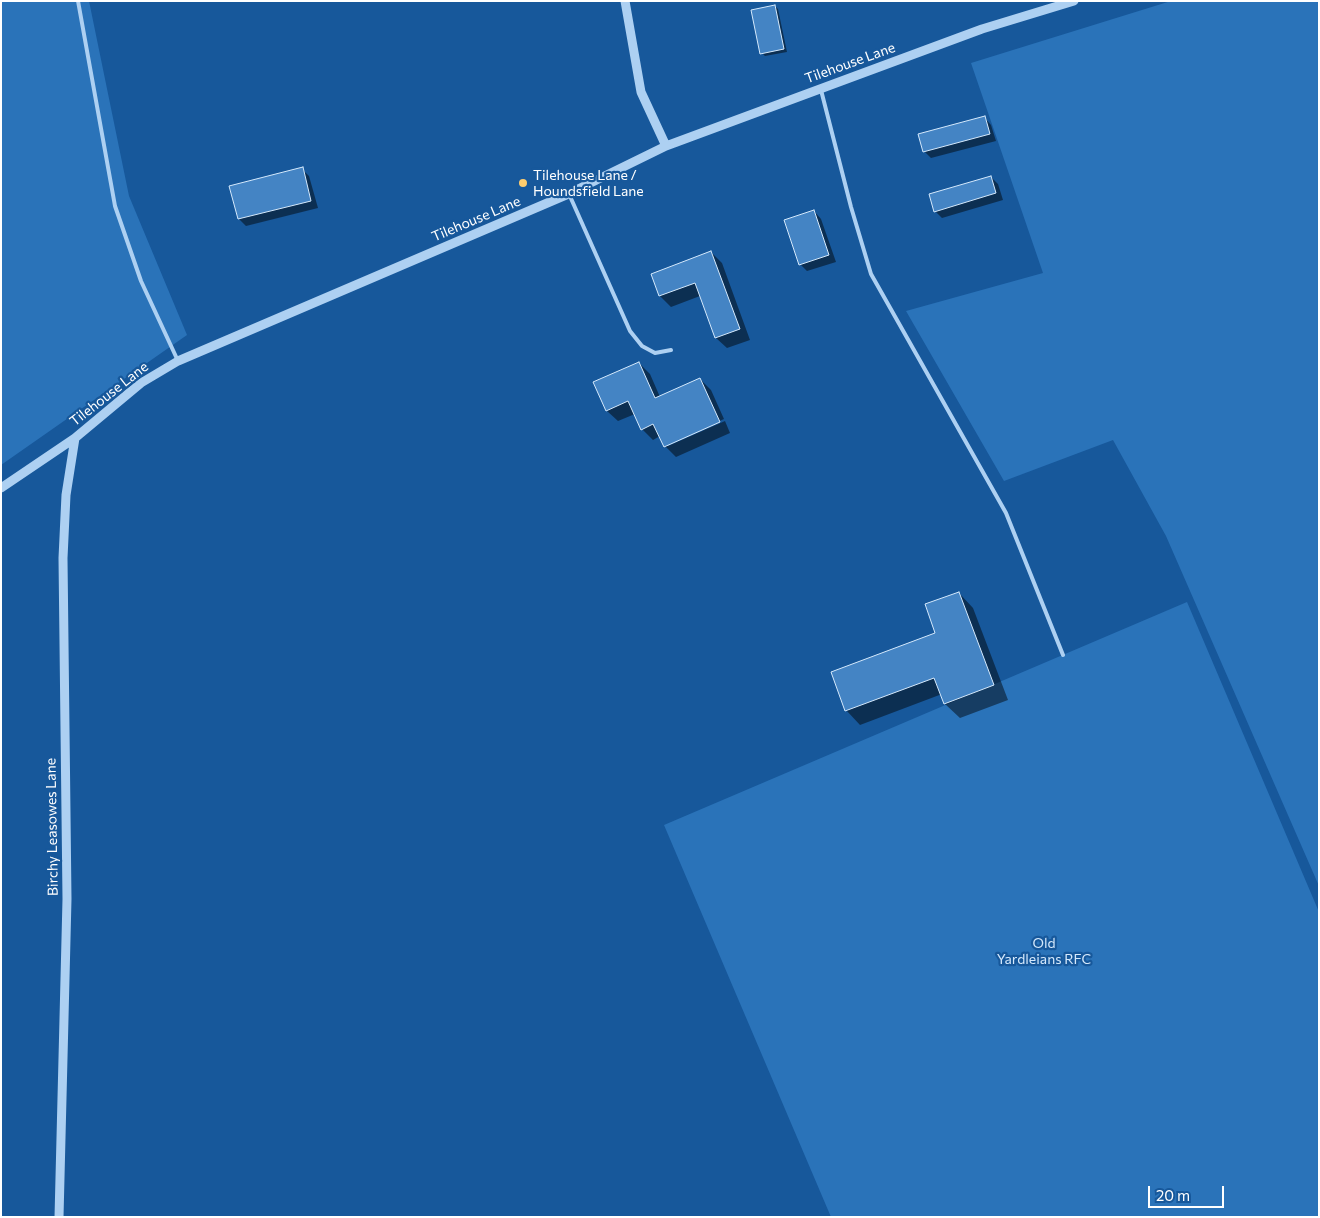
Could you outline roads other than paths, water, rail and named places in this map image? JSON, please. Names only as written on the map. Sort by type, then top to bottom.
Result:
[{"type":"street","points":[[625,1],[641,92],[666,146]]},
{"type":"street","name":"Tilehouse Lane","points":[[1,488],[75,438],[141,383],[178,361],[569,194],[666,146],[982,29],[1074,1]]},
{"type":"street","name":"Birchy Leasowes Lane","points":[[59,1217],[67,899],[63,558],[66,495],[75,438]]},
{"type":"lane","points":[[78,1],[115,206],[141,282],[178,361]]},
{"type":"lane","points":[[820,88],[851,207],[871,274],[1006,513],[1063,655]]},
{"type":"lane","points":[[569,194],[630,331],[642,346],[655,353],[671,350]]},
{"type":"place","name":"Tilehouse Lane / Houndsfield Lane","points":[[523,183]]},
{"type":"park label","name":"Old Yardleians RFC","points":[[1044,952]]}]
